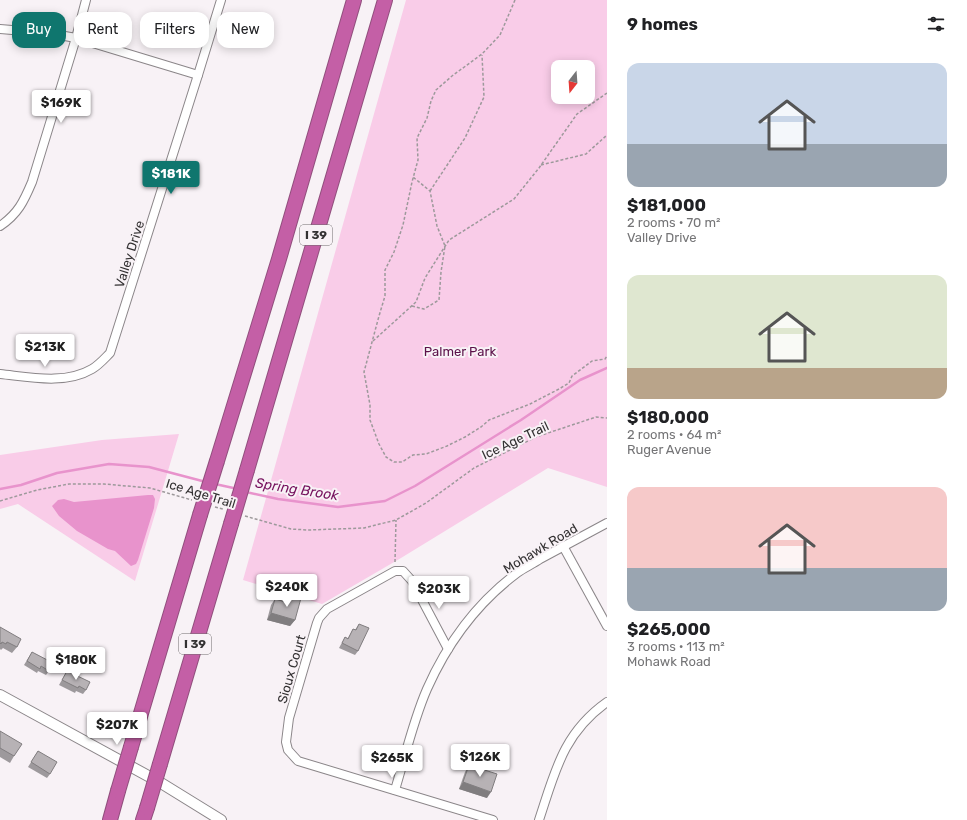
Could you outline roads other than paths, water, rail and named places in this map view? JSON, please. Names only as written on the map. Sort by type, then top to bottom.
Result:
[{"type":"highway","name":"I 39","points":[[110,820],[354,0]]},
{"type":"highway","name":"I 39","points":[[145,814],[385,0]]},
{"type":"street","points":[[83,12],[86,0]]},
{"type":"street","name":"Valley Drive","points":[[0,374],[45,378],[66,378],[92,369],[110,353],[221,0]]},
{"type":"street","points":[[0,29],[48,33],[74,38]]},
{"type":"street","points":[[0,226],[9,220],[23,203],[32,182],[74,45]]},
{"type":"street","points":[[109,48],[198,75]]},
{"type":"street","name":"Mohawk Road","points":[[395,790],[427,689],[448,649],[474,613],[495,592],[518,573],[563,546],[607,523]]},
{"type":"street","points":[[563,546],[607,626]]},
{"type":"street","name":"Sioux Court","points":[[395,790],[298,761],[288,750],[286,742],[289,718],[314,629],[319,618],[328,609],[395,571],[403,571],[412,581],[448,649]]},
{"type":"street","points":[[0,695],[161,783],[222,820]]},
{"type":"street","points":[[539,820],[560,757],[575,732],[594,711],[607,702]]},
{"type":"street","points":[[395,790],[493,820]]},
{"type":"waterway","name":"Spring Brook","points":[[246,492],[278,499],[338,507],[385,501],[415,486],[521,420],[580,380],[607,368]]},
{"type":"waterway","name":"Spring Brook","points":[[0,489],[21,485],[57,473],[109,464],[149,467],[206,482]]},
{"type":"waterway","name":"Spring Brook","points":[[215,484],[238,489]]},
{"type":"park label","name":"Palmer Park","points":[[460,351]]}]
